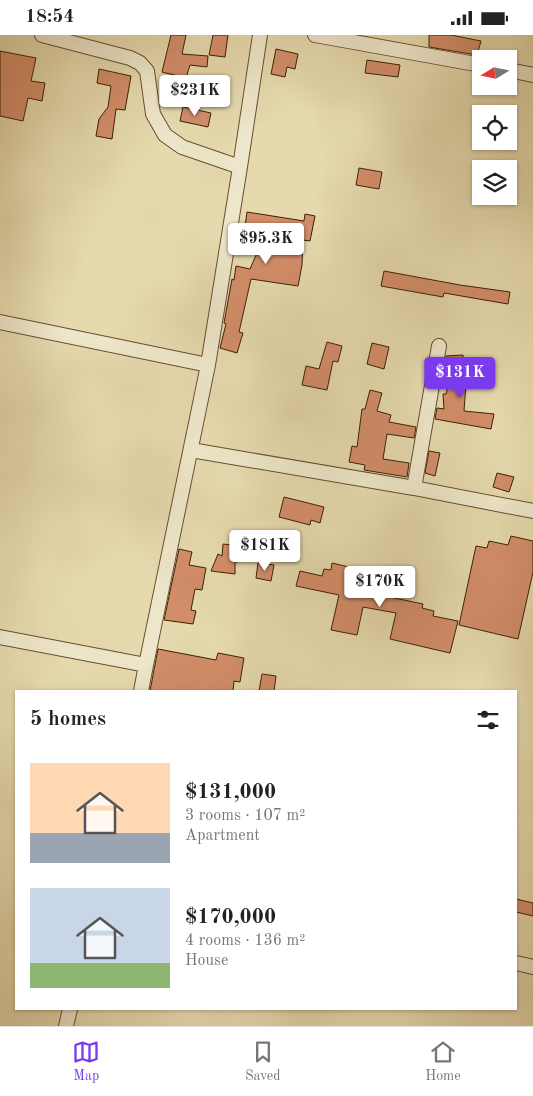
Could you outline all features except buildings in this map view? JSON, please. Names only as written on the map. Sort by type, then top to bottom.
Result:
[{"type":"street","points":[[42,35],[74,39],[130,57],[140,63],[147,71],[153,114],[165,135],[182,147],[240,167]]},
{"type":"street","points":[[141,690],[208,365],[260,35]]},
{"type":"street","points":[[314,35],[472,63]]},
{"type":"street","points":[[518,72],[533,75]]},
{"type":"street","points":[[0,322],[208,365]]},
{"type":"street","points":[[414,488],[438,346]]},
{"type":"street","points":[[191,450],[414,488],[533,511]]},
{"type":"street","points":[[0,637],[146,665]]},
{"type":"street","points":[[517,963],[533,967]]},
{"type":"street","points":[[66,1026],[70,1010]]}]
